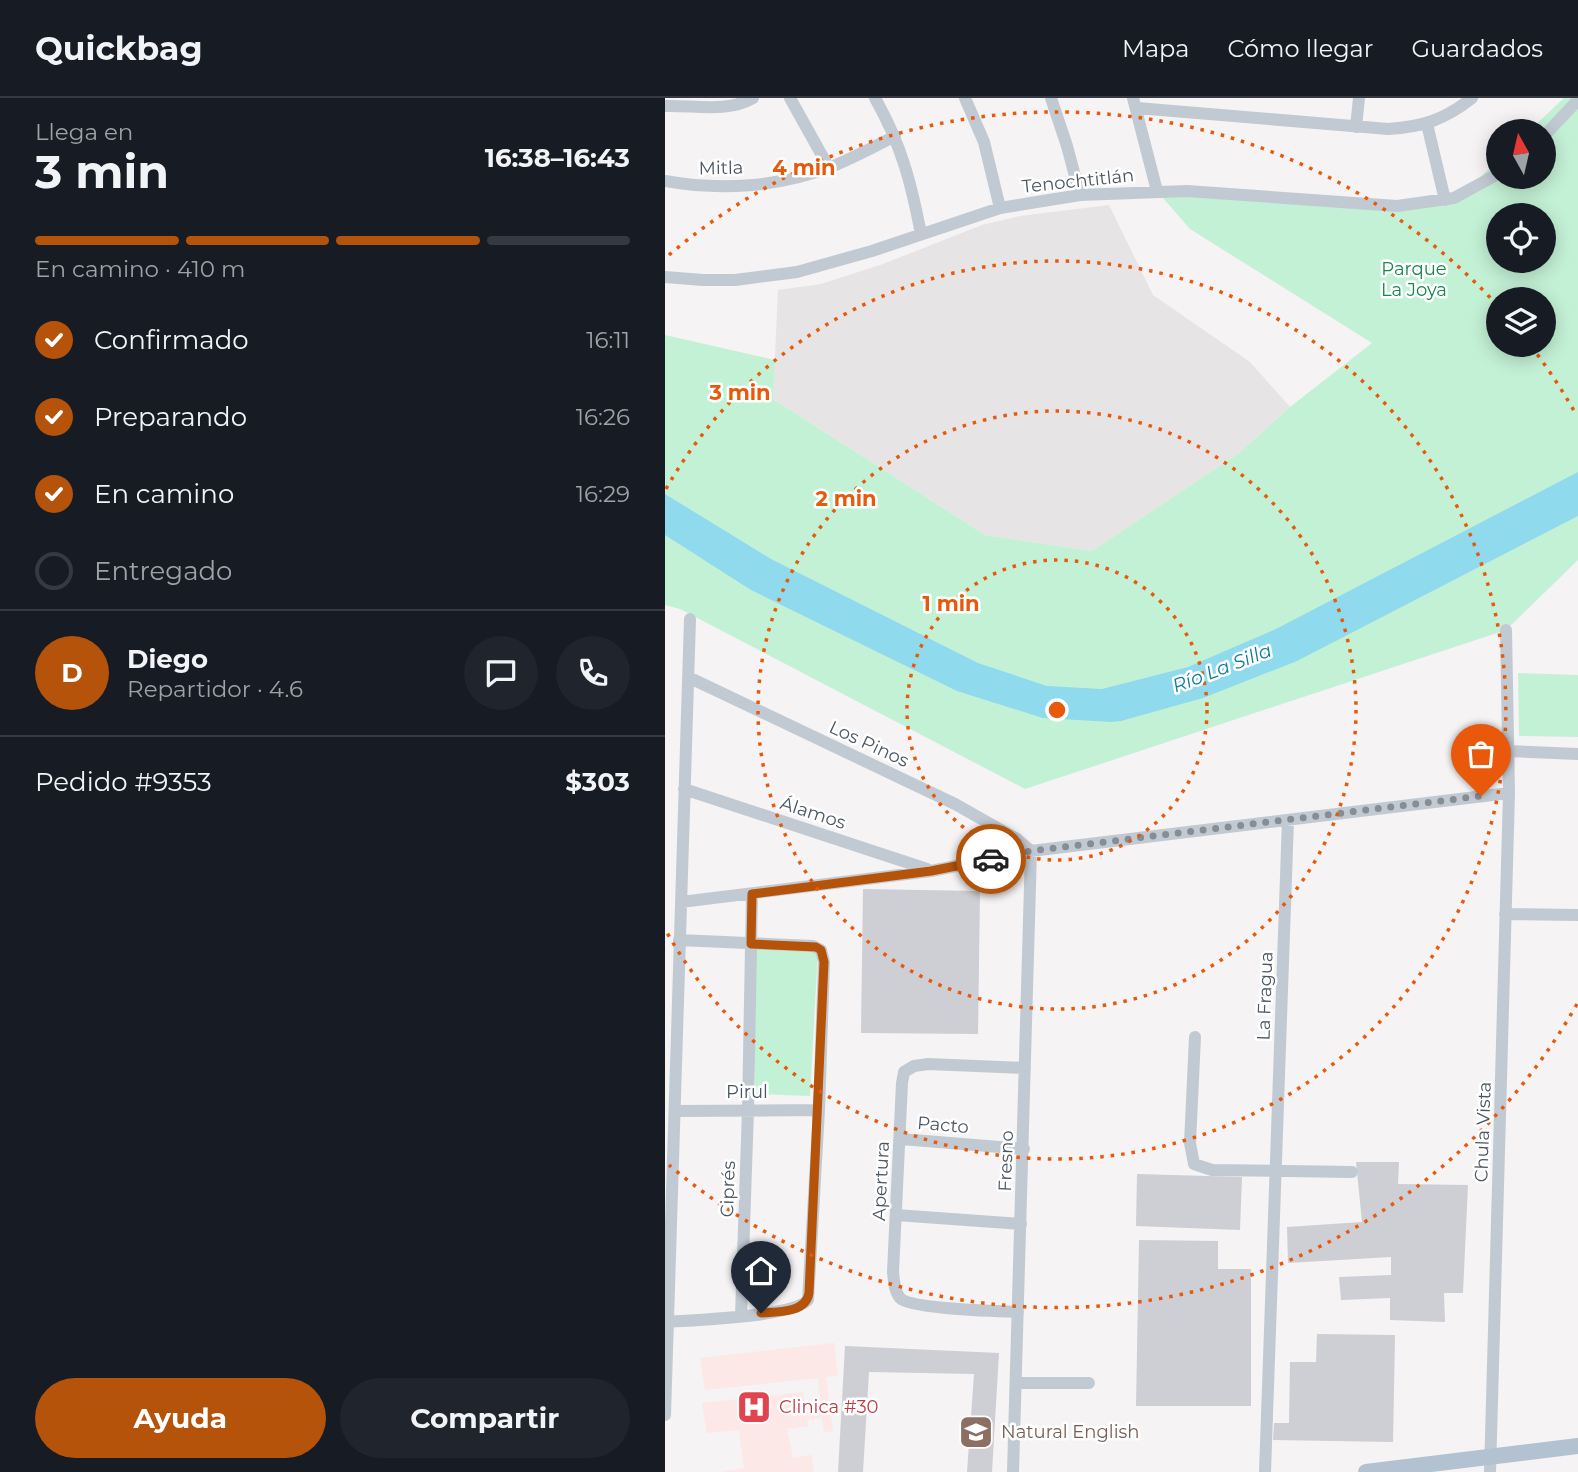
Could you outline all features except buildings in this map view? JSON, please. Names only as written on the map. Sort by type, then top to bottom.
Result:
[{"type":"main road","points":[[1366,1472],[1490,1464],[1578,1446]]},
{"type":"street","points":[[665,106],[725,106],[744,103],[753,98]]},
{"type":"street","points":[[790,98],[829,168]]},
{"type":"street","points":[[875,98],[895,136],[907,168],[922,234]]},
{"type":"street","points":[[965,98],[984,142],[999,208]]},
{"type":"street","points":[[1051,98],[1080,195]]},
{"type":"street","points":[[1356,127],[1359,98]]},
{"type":"street","points":[[1157,191],[1135,103],[1356,127],[1397,128],[1427,124],[1449,114],[1472,98]]},
{"type":"street","points":[[1556,123],[1578,100]]},
{"type":"street","points":[[1427,124],[1445,200]]},
{"type":"street","name":"Mitla","points":[[665,181],[699,186],[737,187],[799,176],[829,168],[895,136]]},
{"type":"street","name":"Tenochtitlán","points":[[665,277],[703,281],[765,277],[834,262],[999,208],[1080,195],[1157,191],[1386,206],[1445,200],[1461,195],[1486,181]]},
{"type":"street","points":[[665,1415],[690,618]]},
{"type":"street","points":[[681,902],[931,871],[1031,851],[1509,793],[1506,630]]},
{"type":"street","name":"Los Pinos","points":[[688,677],[955,804],[1017,839],[1031,851]]},
{"type":"street","points":[[1509,751],[1578,754]]},
{"type":"street","name":"Álamos","points":[[684,789],[931,871]]},
{"type":"street","name":"Chula Vista","points":[[1490,1464],[1509,793]]},
{"type":"street","name":"La Fragua","points":[[1265,1472],[1288,820]]},
{"type":"street","name":"Fresno","points":[[1013,1472],[1031,851]]},
{"type":"street","name":"Ciprés","points":[[741,1316],[752,894]]},
{"type":"street","points":[[1506,914],[1578,915]]},
{"type":"street","points":[[666,1322],[793,1309],[808,1300],[819,1110],[824,962],[821,950],[813,946],[679,940]]},
{"type":"street","points":[[1195,1037],[1190,1143],[1194,1164],[1212,1170],[1352,1171]]},
{"type":"street","name":"Apertura","points":[[1018,1312],[906,1302],[899,1297],[893,1272],[903,1076],[909,1068],[928,1064],[1025,1068]]},
{"type":"street","name":"Pirul","points":[[675,1111],[819,1110]]},
{"type":"street","name":"Pacto","points":[[901,1139],[1024,1150]]},
{"type":"street","points":[[897,1216],[1021,1224]]},
{"type":"street","points":[[1016,1383],[1089,1383]]},
{"type":"shaded area","points":[[1109,205],[1153,295],[1250,362],[1290,407],[1239,453],[1092,551],[985,535],[773,399],[778,290],[821,284],[883,264],[982,225],[1020,216]]},
{"type":"shaded area","name":"Clinica #30","points":[[834,1343],[838,1375],[826,1377],[833,1431],[824,1432],[822,1418],[807,1420],[808,1426],[787,1429],[793,1458],[812,1455],[814,1472],[720,1472],[744,1468],[739,1430],[707,1433],[702,1403],[803,1392],[806,1413],[822,1411],[818,1378],[705,1390],[700,1358]]},
{"type":"green space","name":"Parque La Joya","points":[[1564,98],[1578,98],[1578,560],[1506,630],[1025,789],[680,609],[665,605],[665,335],[775,360],[773,399],[985,535],[1092,551],[1239,453],[1290,407],[1372,343],[1190,229],[1157,191],[1365,205],[1462,195],[1486,172],[1486,189],[1556,189],[1556,119],[1542,119]]},
{"type":"green space","points":[[1518,673],[1578,675],[1578,737],[1519,736]]},
{"type":"green space","points":[[755,948],[818,949],[810,1096],[755,1094]]},
{"type":"water","name":"Río La Silla","points":[[1578,472],[1578,516],[1297,661],[1203,698],[1111,722],[1043,718],[957,691],[751,590],[665,535],[665,494],[771,559],[978,663],[1047,686],[1102,689],[1188,667],[1276,629]]},
{"type":"way so far","points":[[991,859],[1031,851],[1481,796]]},
{"type":"place","name":"Clinica #30","points":[[754,1407]]},
{"type":"place","name":"Natural English","points":[[976,1432]]},
{"type":"route","points":[[761,1313],[800,1307],[808,1300],[811,1285],[824,957],[816,947],[751,944],[752,894],[931,871],[991,859]]}]
